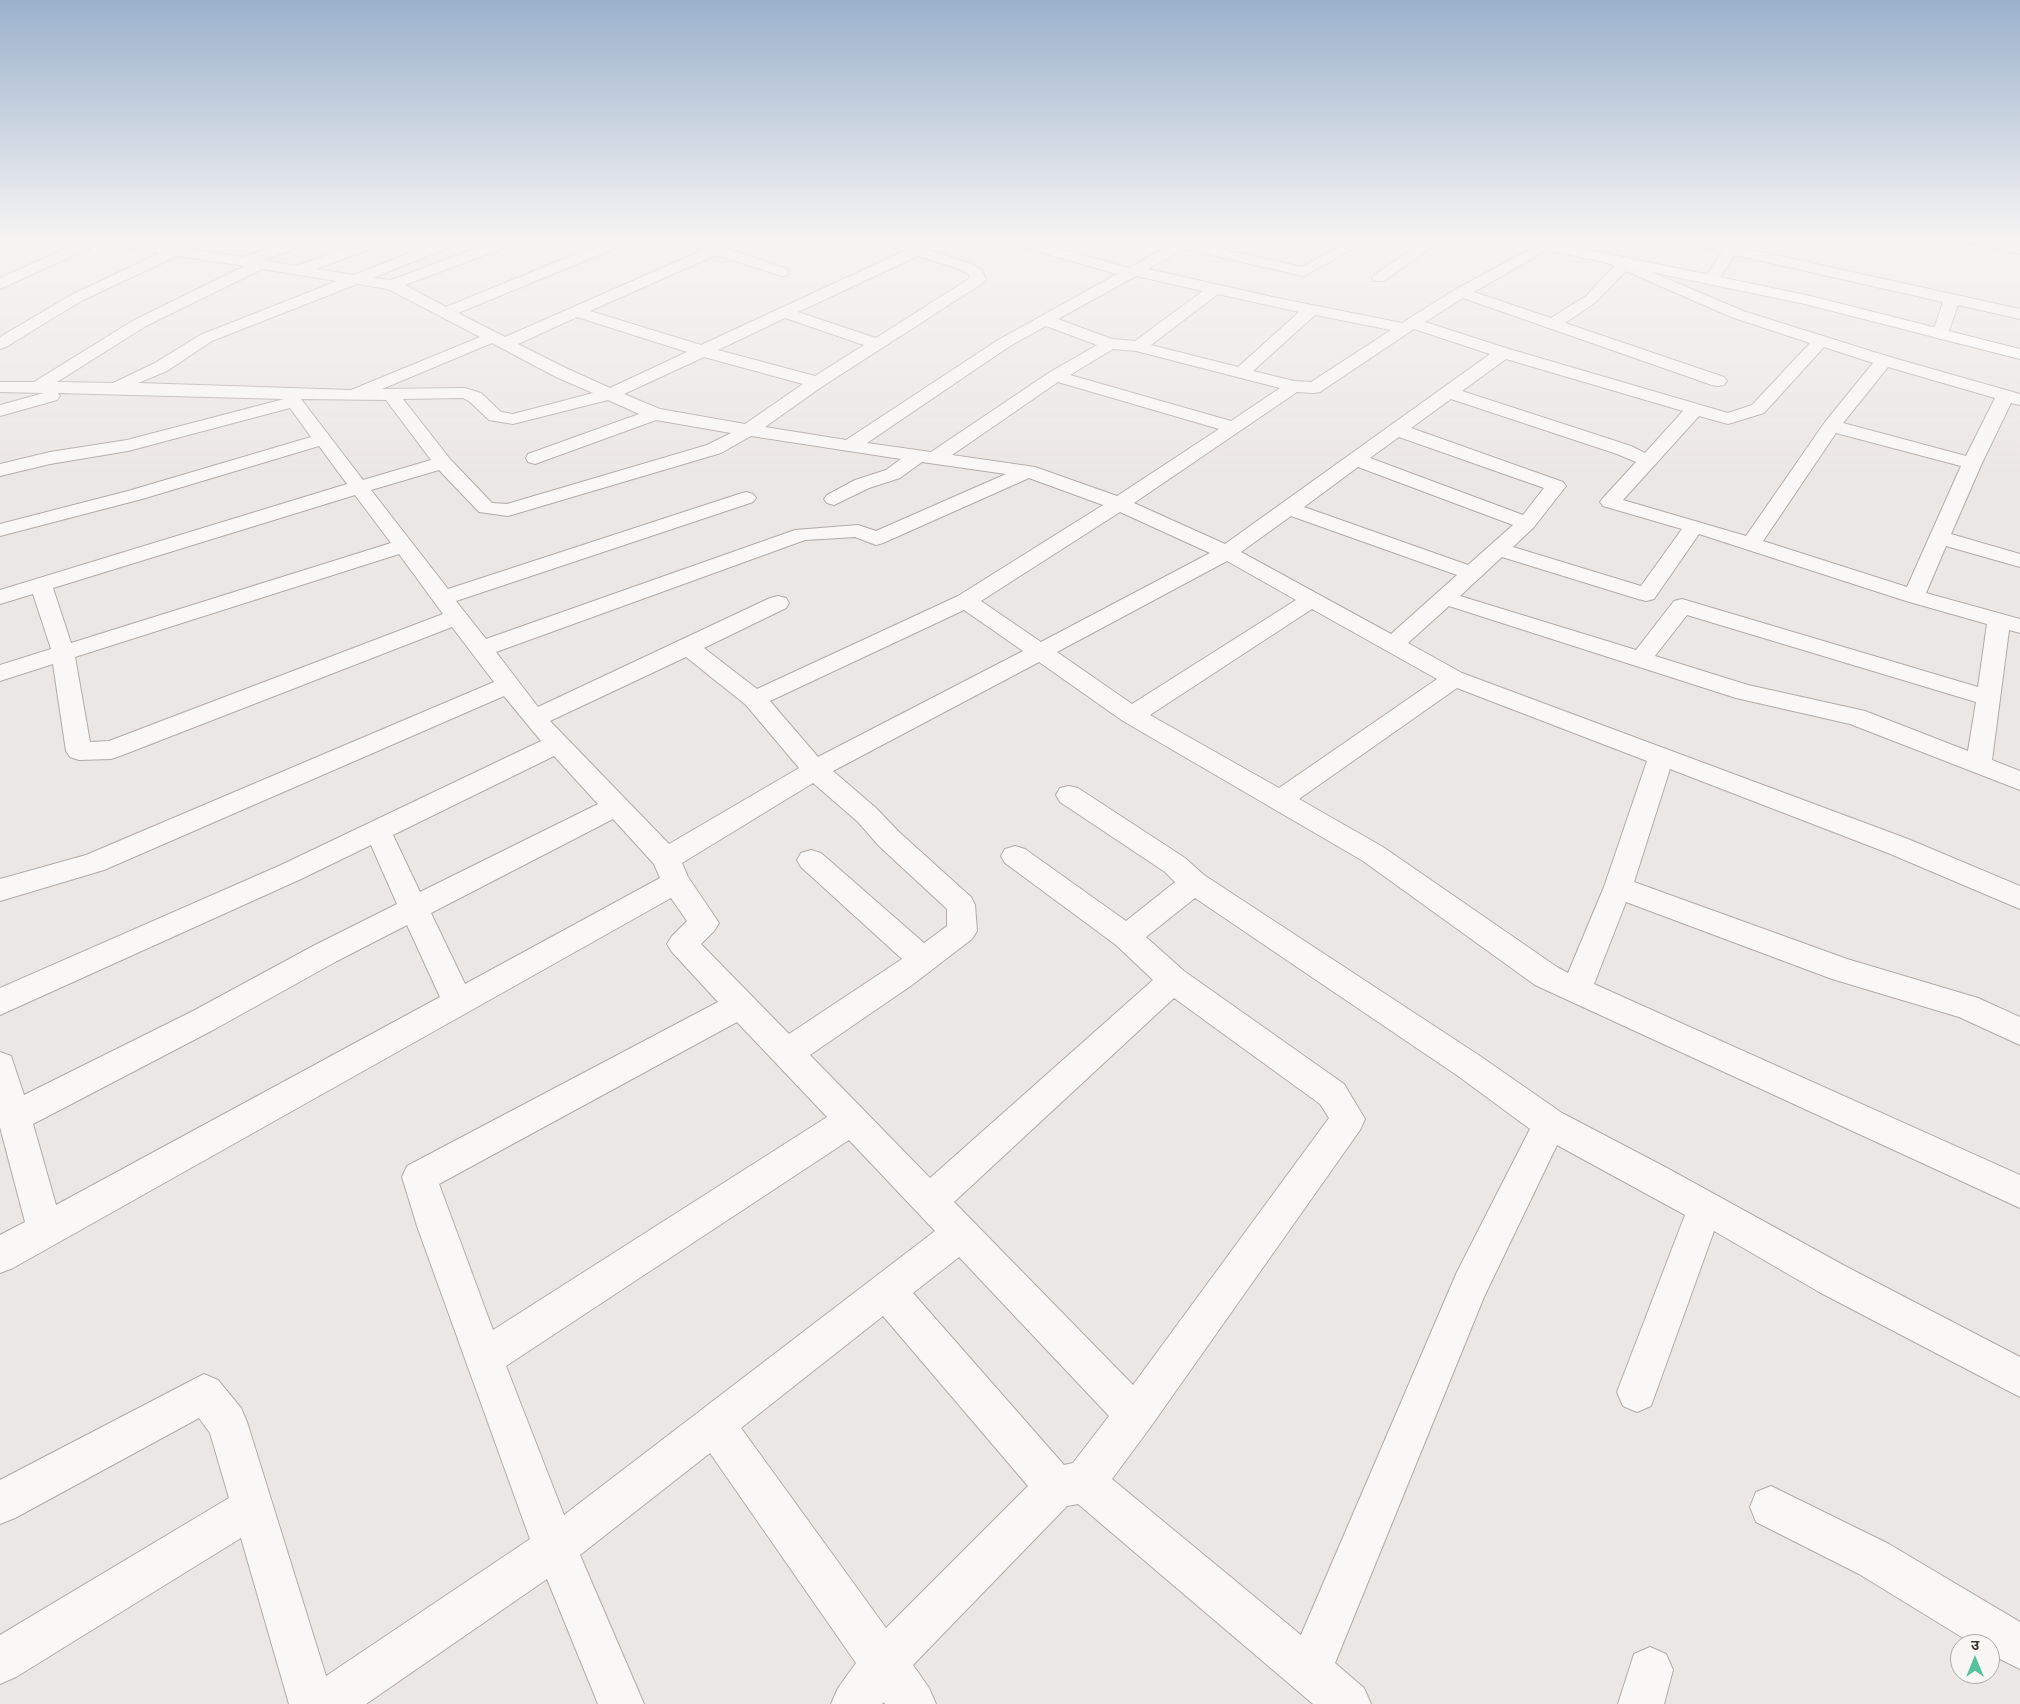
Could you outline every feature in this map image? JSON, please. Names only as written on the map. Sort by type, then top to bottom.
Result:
[{"type":"street","points":[[0,344],[40,320]]},
{"type":"street","points":[[38,388],[147,320]]},
{"type":"street","points":[[114,388],[161,367],[206,338],[252,320]]},
{"type":"street","points":[[458,320],[562,373],[655,414],[848,446],[1028,471],[1119,504],[1227,553],[1454,678],[1898,846],[2020,898]]},
{"type":"street","points":[[353,395],[556,320]]},
{"type":"street","points":[[600,320],[702,351],[817,382]]},
{"type":"street","points":[[0,387],[114,388],[298,396],[465,393],[476,397],[495,416],[513,419],[610,394],[770,320]]},
{"type":"street","points":[[804,320],[878,344]]},
{"type":"street","points":[[391,394],[443,463],[486,508],[508,510],[714,449],[749,430],[817,382],[916,320]]},
{"type":"street","points":[[848,446],[1004,343],[1045,320],[1110,344],[1139,346],[1151,351],[1294,386],[1314,388],[1418,320]]},
{"type":"street","points":[[1139,346],[1175,320]]},
{"type":"street","points":[[1241,373],[1300,320]]},
{"type":"street","points":[[1369,320],[1408,326],[1728,419],[1758,409],[1820,340],[1818,340]]},
{"type":"street","points":[[1544,320],[1718,381]]},
{"type":"street","points":[[1554,323],[1559,320]]},
{"type":"street","points":[[1755,320],[1884,361],[2012,398],[1972,463],[1914,596]]},
{"type":"street","points":[[1883,320],[2020,354]]},
{"type":"street","points":[[1940,334],[1945,320]]},
{"type":"street","points":[[834,499],[862,484],[893,474],[926,457],[1110,344]]},
{"type":"street","points":[[0,1255],[458,1002],[671,870],[815,770],[1227,553],[1503,353]]},
{"type":"street","points":[[1751,544],[1831,426],[1884,361]]},
{"type":"street","points":[[1056,376],[1233,427]]},
{"type":"street","points":[[756,699],[966,601],[1119,504],[1294,386]]},
{"type":"street","points":[[0,411],[78,388]]},
{"type":"street","points":[[1449,392],[1624,450],[1648,461]]},
{"type":"street","points":[[298,396],[322,439],[534,719],[616,806],[671,870],[704,923],[682,944],[1135,1415]]},
{"type":"street","points":[[0,470],[50,458],[128,445],[298,396]]},
{"type":"street","points":[[1695,409],[1610,502],[1694,526],[1914,596],[2009,623],[1988,698],[1979,765]]},
{"type":"street","points":[[535,458],[655,414]]},
{"type":"street","points":[[1831,426],[1972,463]]},
{"type":"street","points":[[1393,645],[1527,523],[1556,486],[1398,430]]},
{"type":"street","points":[[0,530],[135,495],[322,439]]},
{"type":"street","points":[[1356,460],[1527,523]]},
{"type":"street","points":[[0,597],[443,463]]},
{"type":"street","points":[[481,649],[802,534],[858,532],[876,539],[1028,471]]},
{"type":"street","points":[[41,584],[63,652],[79,751],[111,750],[450,608],[746,498]]},
{"type":"street","points":[[1289,508],[1471,573]]},
{"type":"street","points":[[1646,594],[1694,526]]},
{"type":"street","points":[[1939,537],[2020,561]]},
{"type":"street","points":[[0,673],[403,546]]},
{"type":"street","points":[[1497,549],[1988,698]]},
{"type":"street","points":[[1445,598],[1744,692],[1856,717],[2020,781]]},
{"type":"street","points":[[1132,715],[1311,600]]},
{"type":"street","points":[[966,601],[1132,715],[1373,854],[1546,976],[2020,1192]]},
{"type":"street","points":[[534,719],[778,603]]},
{"type":"street","points":[[1641,659],[1682,606]]},
{"type":"street","points":[[688,647],[756,699],[815,770],[867,815],[889,839],[961,905],[962,931],[901,976],[787,1053]]},
{"type":"street","points":[[1280,800],[1454,678]]},
{"type":"street","points":[[0,890],[94,863],[508,685]]},
{"type":"street","points":[[0,1002],[166,929],[557,744]]},
{"type":"street","points":[[1576,990],[1618,887],[1661,756]]},
{"type":"street","points":[[1069,795],[1175,864],[1194,883],[1461,1061],[1550,1124],[1705,1207],[1832,1279],[2020,1378]]},
{"type":"street","points":[[14,1116],[204,1020],[326,953],[616,806]]},
{"type":"street","points":[[377,830],[458,1002]]},
{"type":"street","points":[[854,1704],[884,1663],[1070,1484],[1135,1415],[1348,1118],[1332,1094],[1173,980],[1126,937],[1015,856]]},
{"type":"street","points":[[811,860],[922,959]]},
{"type":"street","points":[[1126,937],[1194,883]]},
{"type":"street","points":[[1618,887],[1843,970],[1967,1007],[2020,1032]]},
{"type":"street","points":[[930,1201],[1173,980]]},
{"type":"street","points":[[621,1704],[555,1548],[435,1226],[419,1177],[741,1005]]},
{"type":"street","points":[[0,1066],[46,1230]]},
{"type":"street","points":[[484,1358],[851,1120]]},
{"type":"street","points":[[1309,1671],[1470,1285],[1550,1124]]},
{"type":"street","points":[[1637,1392],[1705,1207]]},
{"type":"street","points":[[326,1704],[555,1548],[960,1233]]},
{"type":"street","points":[[886,1291],[1070,1484],[1309,1671],[1348,1704]]},
{"type":"street","points":[[0,1503],[204,1394],[227,1422],[312,1704]]},
{"type":"street","points":[[714,1424],[913,1704]]},
{"type":"street","points":[[0,1661],[253,1507]]},
{"type":"street","points":[[1771,1507],[1874,1559],[2020,1647]]}]
